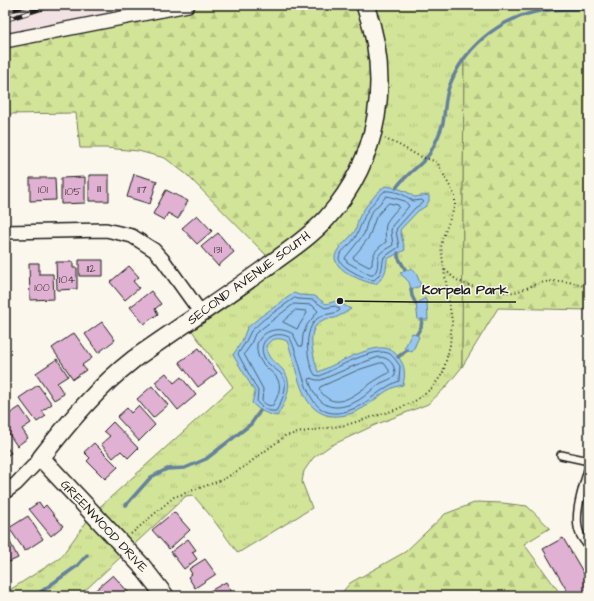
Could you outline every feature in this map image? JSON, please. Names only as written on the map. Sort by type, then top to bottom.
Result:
[{"type":"street","points":[[5,42],[188,5]]},
{"type":"street","name":"SECOND AVENUE SOUTH","points":[[5,492],[16,484],[42,458],[77,414],[121,369],[292,249],[327,218],[348,190],[358,173],[372,134],[378,110],[379,74],[377,48],[372,23],[365,5]]},
{"type":"street","points":[[5,232],[106,230],[132,236],[154,250],[163,260],[201,313]]},
{"type":"street","name":"GREENWOOD DRIVE","points":[[42,458],[141,565],[165,596]]},
{"type":"lane","points":[[560,454],[589,461]]},
{"type":"lane","points":[[589,466],[579,507],[578,521],[580,534],[589,548]]},
{"type":"path","points":[[120,543],[174,496],[222,480],[244,467],[286,436],[346,425],[395,410],[415,401],[432,388],[442,373],[450,345],[452,321],[442,247],[445,231],[455,206],[455,196],[437,162],[419,156],[397,144],[372,134]]},
{"type":"path","points":[[444,270],[458,281],[476,287],[496,291],[516,292],[536,284],[562,281],[589,288]]},
{"type":"shaded area","points":[[5,5],[184,5],[5,41]]},
{"type":"green space","points":[[184,5],[364,5],[379,81],[348,189],[273,262],[186,174],[165,158],[138,151],[106,148],[80,148],[76,113],[5,114],[5,41]]},
{"type":"green space","points":[[364,5],[589,5],[589,8],[559,8],[464,58],[462,367],[445,388],[428,404],[375,425],[330,446],[313,458],[304,471],[302,482],[312,508],[238,553],[193,495],[186,496],[79,596],[5,596],[5,593],[60,558],[93,513],[233,387],[187,324],[273,262]]},
{"type":"green space","points":[[559,8],[589,8],[589,310],[498,308],[462,367],[464,58],[485,36],[506,22],[529,13]]},
{"type":"green space","points":[[477,502],[527,506],[550,528],[524,544],[562,596],[339,596],[350,583],[405,552],[445,514]]},
{"type":"water","points":[[385,186],[404,191],[414,197],[429,195],[429,201],[426,206],[418,211],[400,230],[405,250],[387,259],[384,273],[376,284],[365,281],[344,271],[336,261],[335,256],[338,249],[354,233],[360,216],[366,207]]},
{"type":"water","points":[[412,268],[417,275],[421,286],[411,289],[409,282],[400,273]]},
{"type":"water","points":[[294,293],[299,295],[315,296],[326,304],[336,301],[351,309],[335,318],[323,320],[317,324],[312,336],[312,344],[318,372],[360,353],[378,348],[385,348],[395,353],[403,365],[403,385],[392,388],[368,405],[354,412],[346,415],[329,416],[315,409],[309,403],[299,381],[287,341],[275,339],[266,346],[267,351],[270,358],[287,375],[288,393],[277,416],[263,412],[255,406],[252,403],[255,392],[233,355],[242,341],[247,328]]},
{"type":"water","points":[[425,298],[427,303],[428,320],[418,320],[416,304]]},
{"type":"water","points":[[412,333],[417,334],[419,337],[412,352],[404,349]]},
{"type":"building","points":[[134,174],[157,181],[150,204],[127,197]]},
{"type":"building","points":[[89,175],[109,175],[109,201],[89,201]]},
{"type":"building","points":[[85,177],[85,203],[61,204],[61,178]]},
{"type":"building","points":[[30,178],[55,178],[56,200],[30,201]]},
{"type":"building","points":[[166,190],[188,201],[178,219],[168,213],[164,220],[153,214]]},
{"type":"building","points":[[197,215],[212,231],[197,244],[182,228]]},
{"type":"building","points":[[218,233],[234,252],[218,266],[201,247]]},
{"type":"building","points":[[79,260],[103,260],[103,276],[79,276]]},
{"type":"building","points":[[56,262],[73,262],[73,268],[77,268],[77,289],[57,290]]},
{"type":"building","points":[[29,263],[39,263],[39,274],[53,274],[54,299],[30,300]]},
{"type":"building","points":[[129,266],[139,277],[133,281],[139,288],[125,300],[110,282]]},
{"type":"building","points":[[151,291],[161,304],[155,309],[158,314],[144,324],[130,307]]},
{"type":"building","points":[[102,322],[115,340],[98,353],[85,334]]},
{"type":"building","points":[[74,333],[92,358],[82,365],[86,370],[73,379],[52,348]]},
{"type":"building","points":[[199,348],[217,373],[198,387],[179,362]]},
{"type":"building","points":[[57,359],[68,376],[57,383],[64,394],[54,400],[36,373]]},
{"type":"building","points":[[166,373],[174,383],[181,377],[196,395],[178,410],[155,382]]},
{"type":"building","points":[[38,385],[52,404],[42,411],[46,416],[37,422],[19,398]]},
{"type":"building","points":[[152,386],[168,405],[153,418],[137,399]]},
{"type":"building","points":[[138,406],[155,425],[139,441],[117,417],[127,408],[131,413]]},
{"type":"building","points":[[20,407],[31,423],[22,429],[28,438],[17,446],[5,428],[5,417]]},
{"type":"building","points":[[113,422],[138,448],[128,458],[121,451],[113,458],[101,444],[110,436],[104,431]]},
{"type":"building","points":[[94,443],[118,467],[105,479],[87,461],[90,458],[84,452]]},
{"type":"building","points":[[5,445],[11,453],[5,457]]},
{"type":"building","points":[[39,502],[43,508],[46,505],[63,526],[51,536],[29,509]]},
{"type":"building","points":[[174,512],[190,530],[169,549],[152,530]]},
{"type":"building","points":[[28,516],[43,539],[25,551],[9,528]]},
{"type":"building","points":[[563,538],[589,582],[589,596],[570,596],[543,549]]},
{"type":"building","points":[[188,539],[196,550],[192,552],[197,559],[184,569],[171,552]]},
{"type":"building","points":[[9,540],[18,558],[5,564],[5,542]]},
{"type":"building","points":[[205,559],[216,574],[195,588],[188,577],[192,574],[189,569]]},
{"type":"building","points":[[113,575],[129,593],[126,596],[92,596],[91,594]]},
{"type":"building","points":[[226,582],[234,596],[201,596]]},
{"type":"waterway","points":[[396,188],[403,179],[430,153],[443,123],[449,87],[455,73],[472,49],[494,30],[521,16],[555,9],[589,9]]},
{"type":"waterway","points":[[398,253],[398,257],[405,269]]},
{"type":"waterway","points":[[411,289],[412,296],[416,304]]},
{"type":"waterway","points":[[417,334],[421,327],[422,320]]},
{"type":"waterway","points":[[398,357],[407,350]]},
{"type":"waterway","points":[[126,505],[151,477],[167,469],[185,468],[206,459],[251,424],[260,411]]},
{"type":"waterway","points":[[35,596],[77,566],[87,555]]},
{"type":"railway","points":[[5,12],[29,5]]},
{"type":"railway","points":[[5,20],[53,5]]},
{"type":"place","name":"Korpela Park","points":[[340,301]]}]
